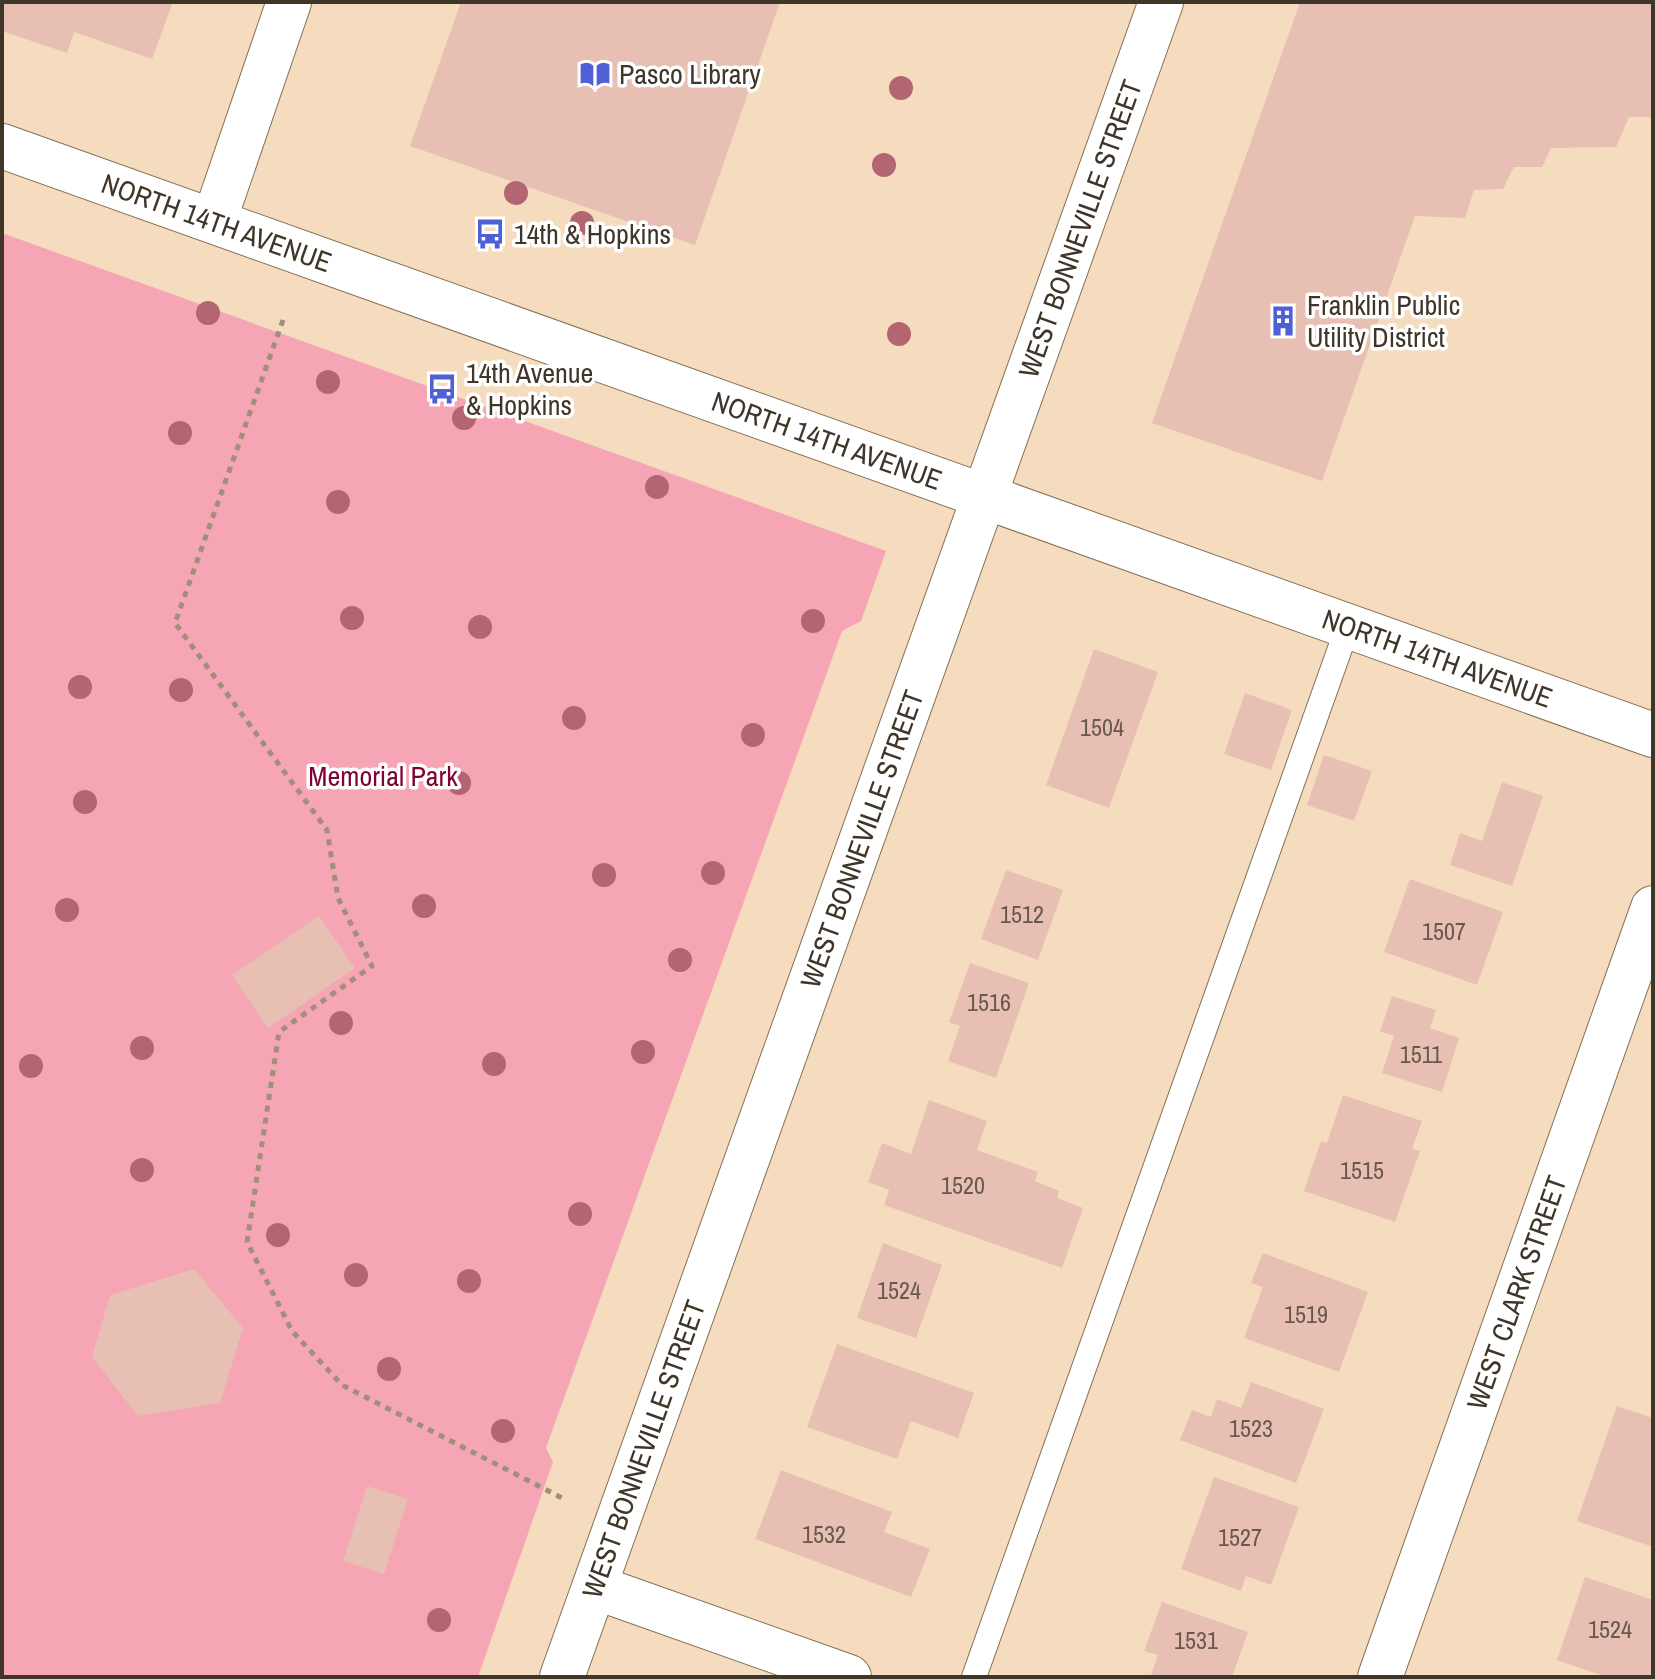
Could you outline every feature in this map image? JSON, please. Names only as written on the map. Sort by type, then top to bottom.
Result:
[{"type":"street","points":[[214,221],[289,2]]},
{"type":"street","name":"WEST BONNEVILLE STREET","points":[[562,1677],[1161,2]]},
{"type":"street","name":"NORTH 14TH AVENUE","points":[[2,146],[1653,735]]},
{"type":"street","name":"WEST CLARK STREET","points":[[1380,1677],[1653,908]]},
{"type":"street","points":[[595,1587],[849,1677]]},
{"type":"lane","points":[[974,1677],[1348,626]]},
{"type":"path","points":[[283,320],[175,623],[327,830],[338,898],[372,966],[279,1032],[247,1242],[292,1331],[342,1385],[564,1499]]},
{"type":"green space","name":"Memorial Park","points":[[2,233],[886,551],[861,621],[842,631],[546,1448],[553,1462],[478,1677],[2,1677]]},
{"type":"building","points":[[2,2],[173,2],[152,59],[74,32],[67,53],[2,31]]},
{"type":"building","name":"Pasco Library","points":[[461,2],[780,2],[695,245],[410,146]]},
{"type":"building","name":"Franklin Public Utility District","points":[[1300,2],[1653,2],[1653,117],[1629,117],[1616,147],[1551,148],[1542,167],[1514,167],[1503,189],[1474,190],[1465,218],[1415,216],[1322,481],[1152,423]]},
{"type":"building","points":[[1094,649],[1158,672],[1109,808],[1046,785]]},
{"type":"building","points":[[1245,693],[1292,710],[1271,770],[1224,754]]},
{"type":"building","points":[[1324,755],[1372,771],[1354,821],[1307,805]]},
{"type":"building","points":[[1502,782],[1543,796],[1512,886],[1450,865],[1460,833],[1482,841]]},
{"type":"building","points":[[1006,870],[1063,890],[1038,960],[981,939]]},
{"type":"building","points":[[1410,879],[1503,912],[1477,985],[1384,952]]},
{"type":"building","points":[[319,916],[355,968],[268,1028],[232,975]]},
{"type":"building","points":[[970,963],[1029,983],[996,1078],[948,1061],[960,1026],[949,1022]]},
{"type":"building","points":[[1392,996],[1436,1010],[1430,1028],[1459,1038],[1442,1092],[1382,1073],[1394,1036],[1380,1031]]},
{"type":"building","points":[[1343,1095],[1422,1121],[1412,1149],[1420,1151],[1395,1222],[1304,1191],[1321,1141],[1327,1143]]},
{"type":"building","points":[[929,1100],[987,1121],[977,1150],[1038,1172],[1035,1181],[1059,1191],[1057,1198],[1083,1208],[1062,1268],[884,1205],[889,1190],[868,1182],[882,1143],[911,1154]]},
{"type":"building","points":[[883,1243],[942,1265],[916,1338],[857,1318]]},
{"type":"building","points":[[1263,1253],[1368,1292],[1339,1372],[1244,1338],[1263,1287],[1251,1283]]},
{"type":"building","points":[[194,1269],[243,1328],[220,1403],[138,1416],[92,1357],[110,1295]]},
{"type":"building","points":[[837,1344],[974,1393],[958,1438],[911,1421],[897,1459],[807,1427]]},
{"type":"building","points":[[1251,1382],[1324,1409],[1296,1483],[1180,1440],[1192,1410],[1211,1417],[1217,1399],[1241,1408]]},
{"type":"building","points":[[1617,1406],[1653,1418],[1653,1547],[1577,1521]]},
{"type":"building","points":[[781,1470],[892,1512],[884,1532],[930,1549],[911,1597],[755,1539]]},
{"type":"building","points":[[1214,1477],[1299,1507],[1271,1585],[1246,1576],[1241,1591],[1181,1569]]},
{"type":"building","points":[[367,1486],[408,1499],[384,1574],[343,1561]]},
{"type":"building","points":[[1585,1577],[1653,1600],[1653,1677],[1606,1677],[1557,1660]]},
{"type":"building","points":[[1162,1602],[1248,1632],[1232,1677],[1151,1675],[1158,1655],[1144,1651]]},
{"type":"place","name":"Pasco Library","points":[[595,74]]},
{"type":"place","name":"14th & Hopkins","points":[[490,234]]},
{"type":"place","name":"Franklin Public Utility District","points":[[1283,321]]},
{"type":"place","name":"14th Avenue & Hopkins","points":[[442,389]]}]
